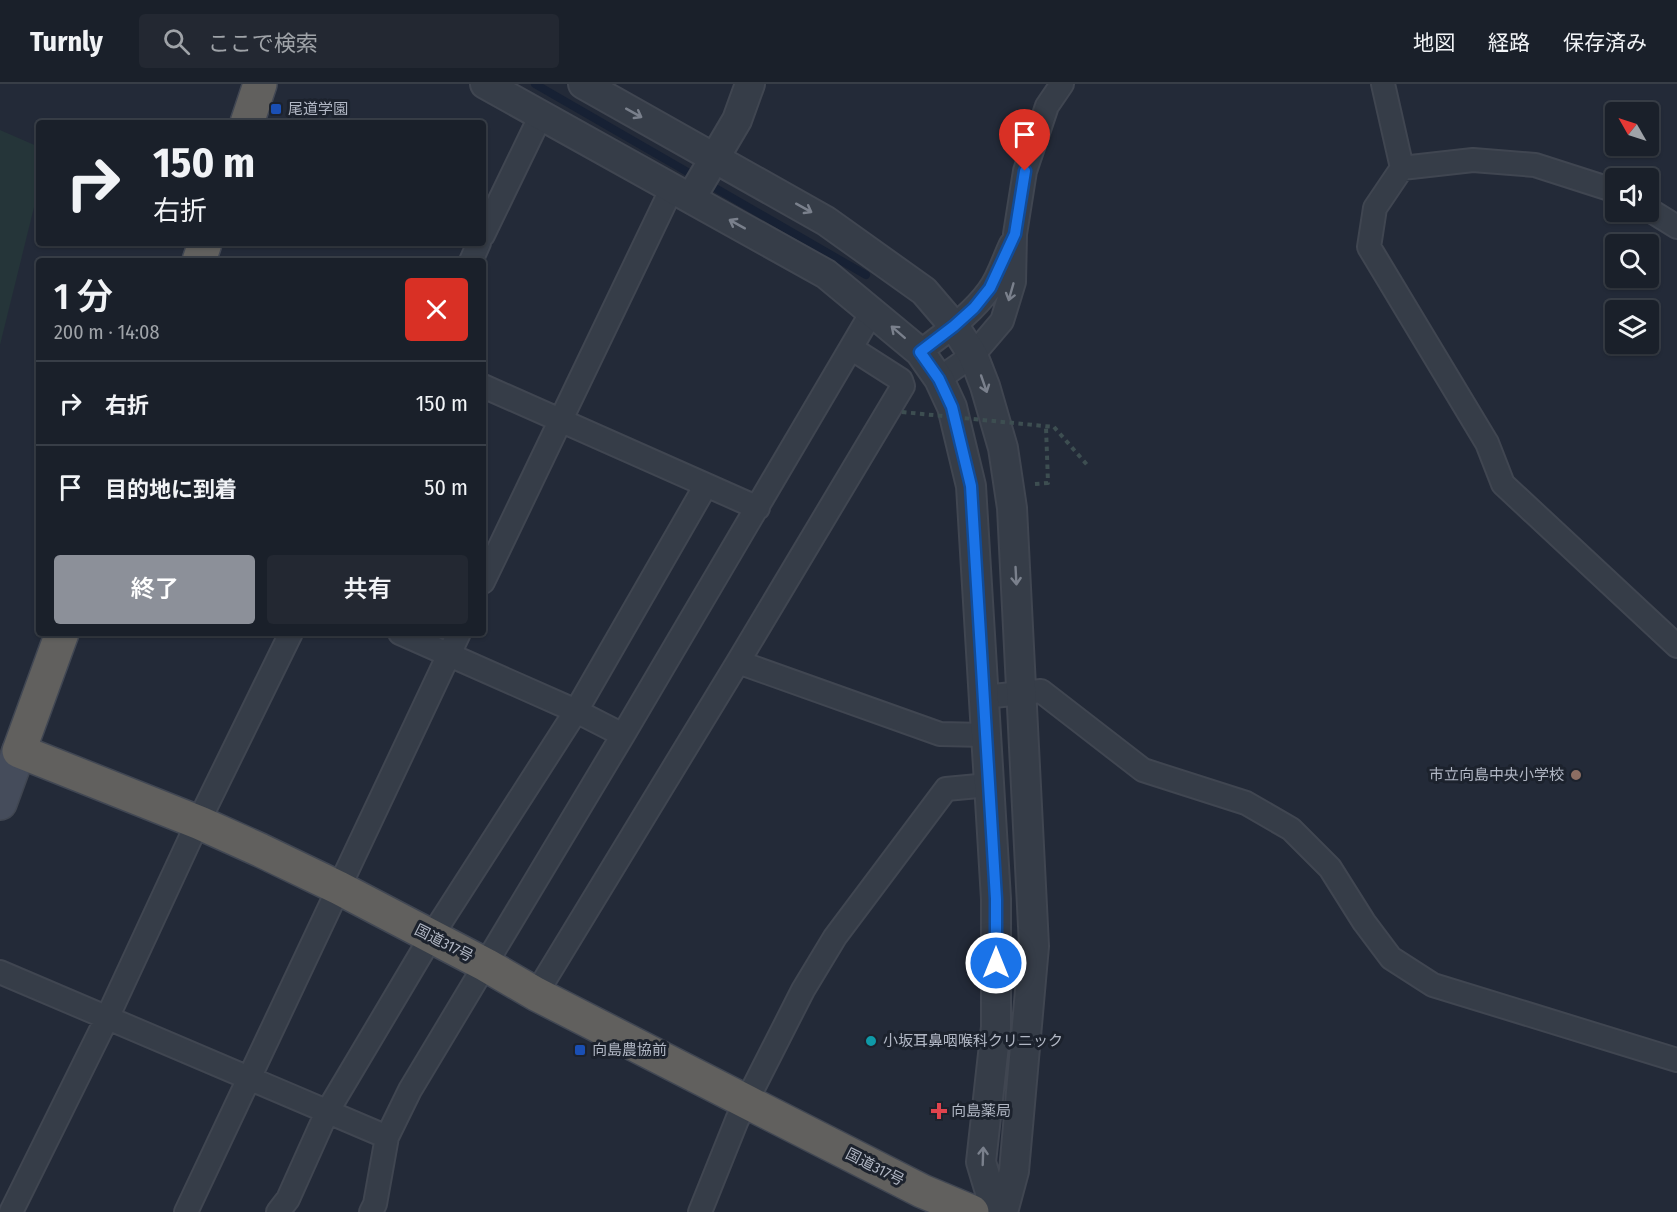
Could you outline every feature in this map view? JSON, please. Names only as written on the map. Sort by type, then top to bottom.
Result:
[{"type":"highway","points":[[248,120],[260,84]]},
{"type":"highway","points":[[19,752],[61,636]]},
{"type":"highway","name":"国道317号","points":[[19,752],[200,823],[339,888],[486,965],[536,994],[922,1191],[972,1212]]},
{"type":"main road","points":[[0,803],[19,752]]},
{"type":"street","points":[[485,84],[826,274],[920,352],[939,379],[952,407],[971,486],[996,899],[996,1027],[981,1162],[996,1212]]},
{"type":"street","points":[[583,84],[826,221],[924,291],[954,326],[973,355],[985,386],[1003,448],[1012,508],[1034,946],[1014,1171],[1003,1212]]},
{"type":"street","points":[[486,576],[559,421],[681,193],[714,157],[737,120],[750,84]]},
{"type":"street","points":[[939,379],[973,355],[1002,321],[1014,282],[1015,234],[1025,171],[1047,106],[1062,84]]},
{"type":"street","points":[[1383,84],[1402,168],[1376,208],[1369,247],[1487,443],[1503,484],[1677,646]]},
{"type":"street","points":[[486,229],[541,114]]},
{"type":"street","points":[[1402,168],[1473,160],[1536,165],[1605,187]]},
{"type":"street","points":[[1659,216],[1677,227]]},
{"type":"street","points":[[920,352],[974,308],[990,288],[1015,234]]},
{"type":"street","points":[[371,1212],[375,1204],[387,1137],[410,1090],[758,508],[872,312]]},
{"type":"street","points":[[536,994],[903,386],[901,380],[851,348]]},
{"type":"street","points":[[486,387],[758,508]]},
{"type":"street","points":[[278,1212],[288,1199],[327,1112],[431,937],[576,711],[706,485]]},
{"type":"street","points":[[11,1212],[108,1016],[191,837],[200,823],[290,636]]},
{"type":"street","points":[[407,636],[576,711],[623,735]]},
{"type":"street","points":[[186,1212],[458,636]]},
{"type":"street","points":[[738,662],[940,734],[986,735]]},
{"type":"street","points":[[984,697],[1041,691],[1143,770],[1246,803],[1291,829],[1330,868],[1390,958],[1433,985],[1677,1060]]},
{"type":"street","points":[[700,1212],[737,1120],[804,990],[835,937],[946,789],[989,785]]},
{"type":"street","points":[[0,972],[108,1016],[387,1137]]},
{"type":"path","points":[[902,412],[1054,428],[1089,467]]},
{"type":"path","points":[[1046,427],[1048,483]]},
{"type":"shaded area","points":[[0,130],[36,146],[36,199],[0,345]]},
{"type":"waterway","points":[[535,84],[866,275]]},
{"type":"place","name":"尾道学園","points":[[276,109]]},
{"type":"place","name":"市立向島中央小学校","points":[[1576,775]]},
{"type":"place","name":"小坂耳鼻咽喉科クリニック","points":[[871,1041]]},
{"type":"place","name":"向島農協前","points":[[580,1050]]},
{"type":"place","name":"向島薬局","points":[[939,1111]]},
{"type":"route","points":[[996,963],[996,899],[971,486],[952,407],[939,379],[920,352],[974,308],[990,288],[1015,234],[1025,171]]}]
